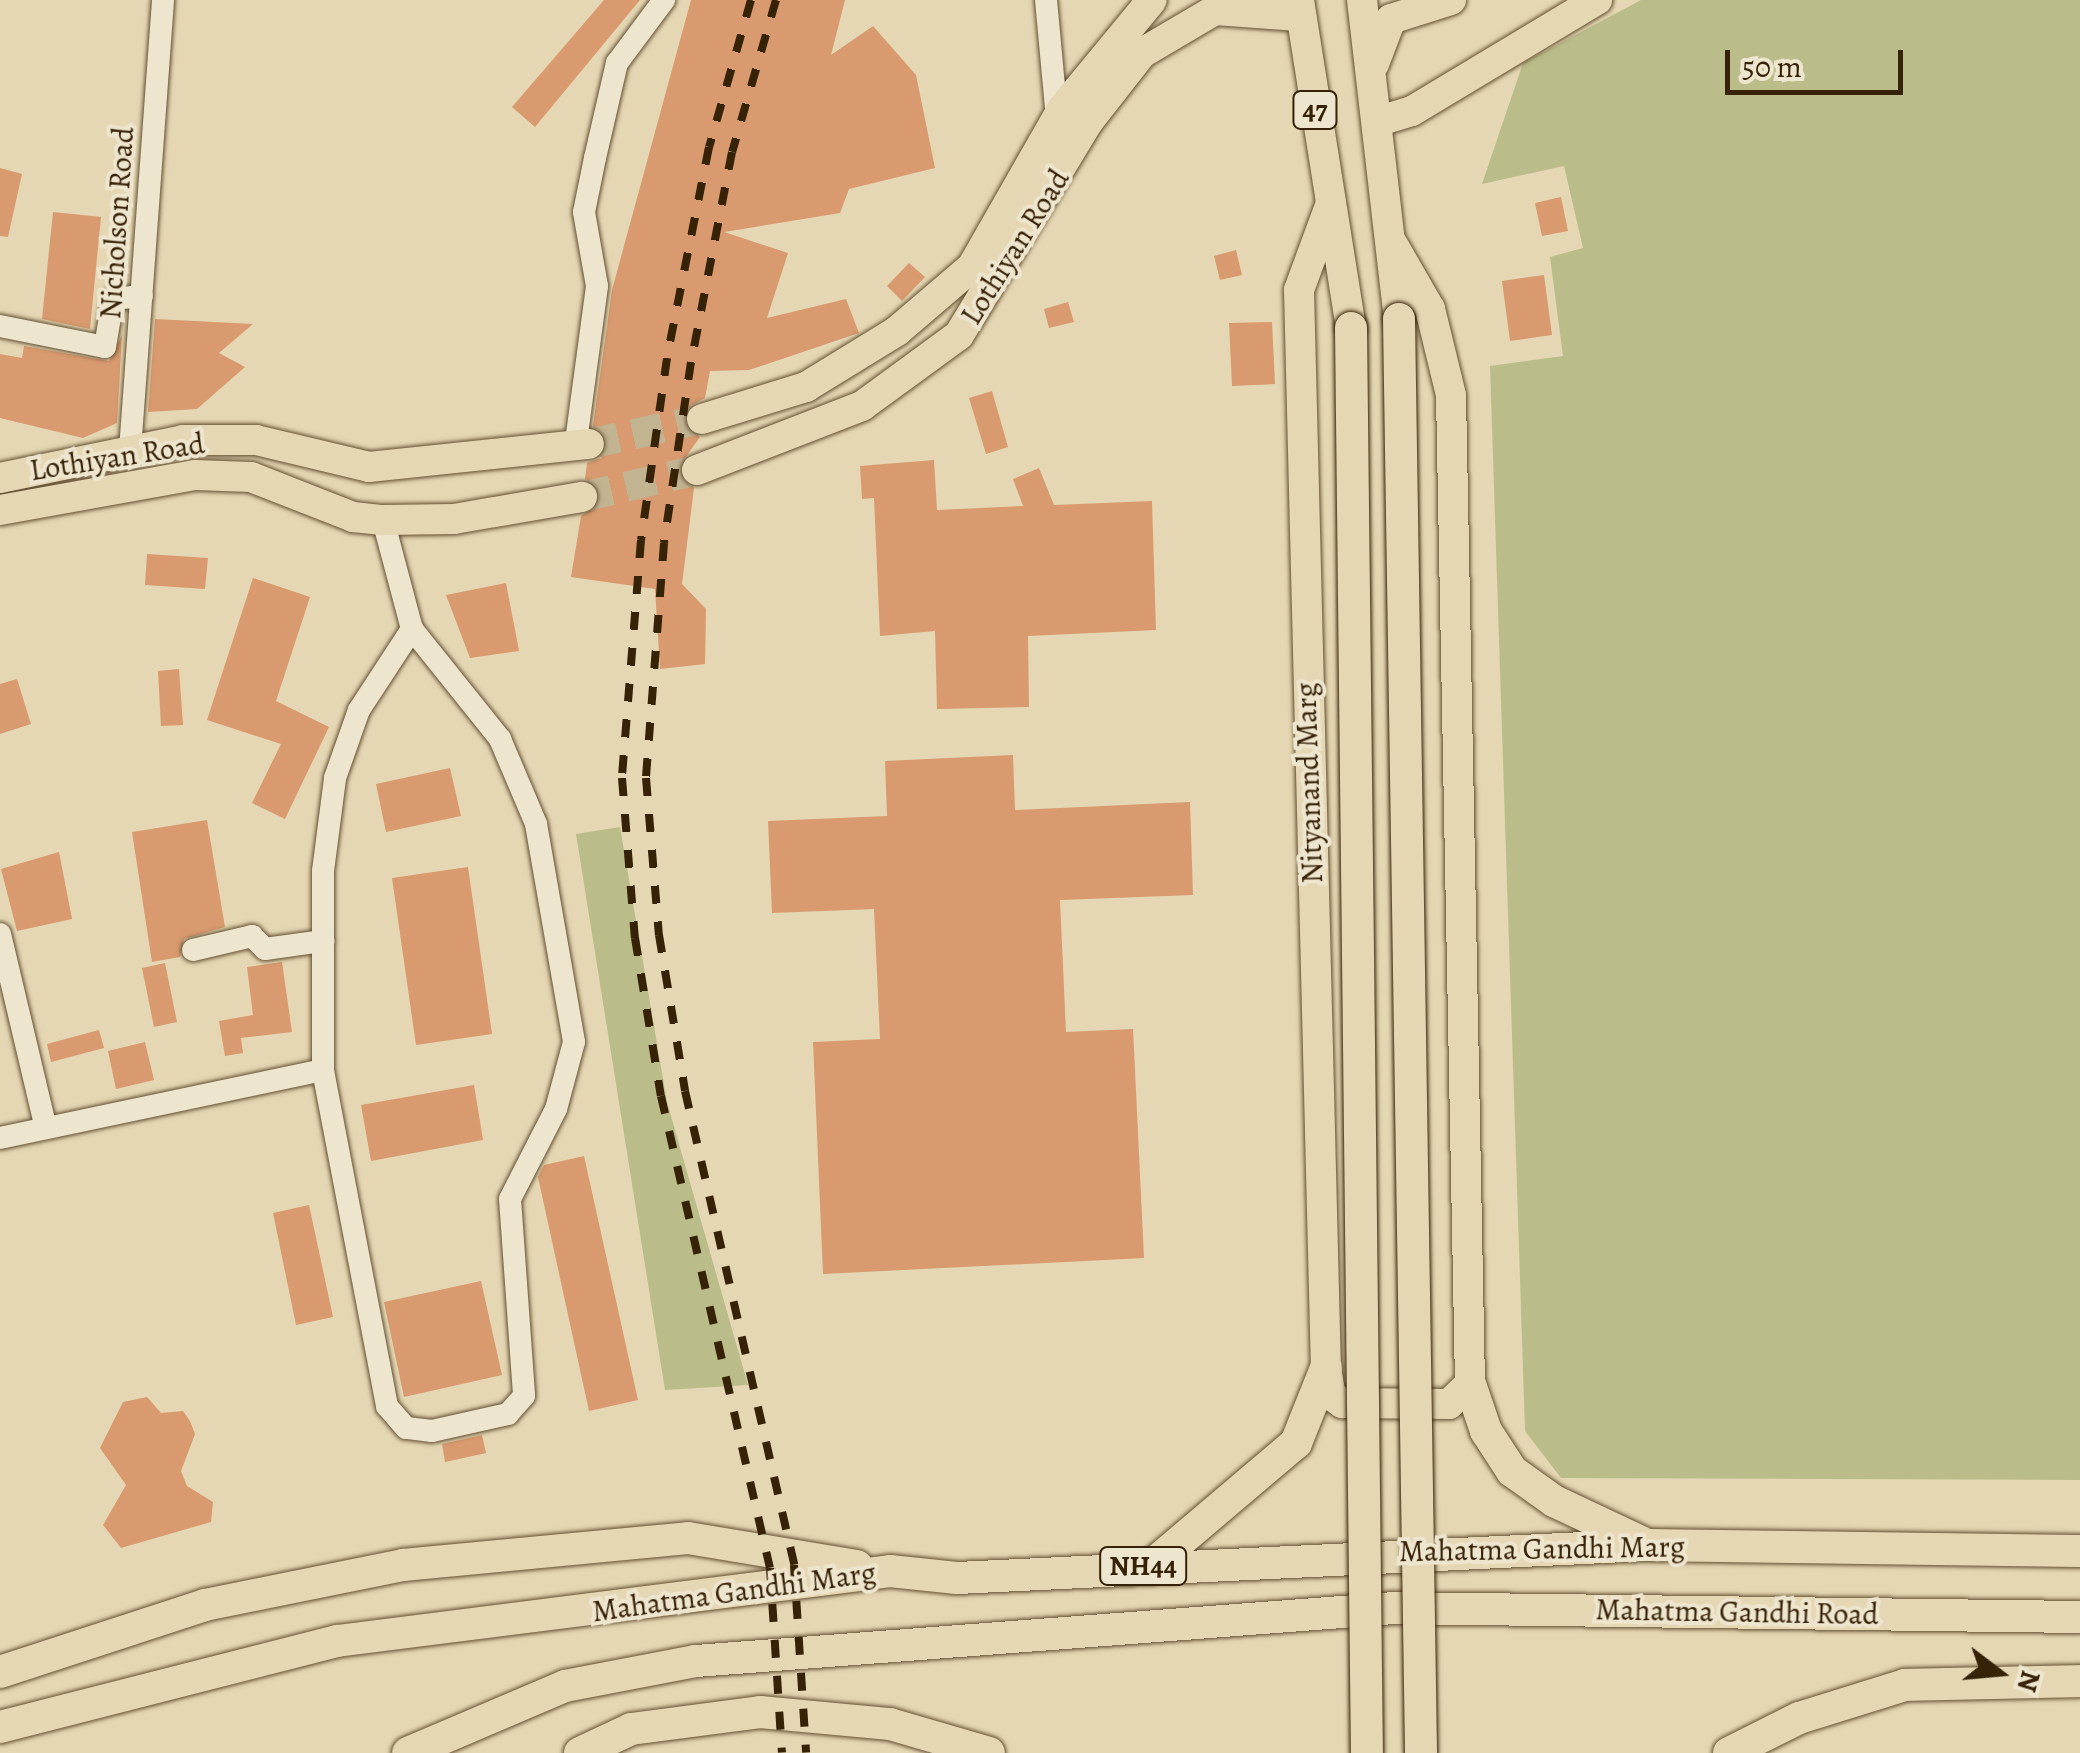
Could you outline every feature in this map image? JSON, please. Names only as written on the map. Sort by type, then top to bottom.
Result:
[{"type":"highway","points":[[1399,319],[1421,1753]]},
{"type":"highway","points":[[1351,328],[1366,1753]]},
{"type":"highway","points":[[1152,1565],[1296,1444],[1326,1368]]},
{"type":"highway","points":[[1470,1384],[1486,1431],[1512,1470],[1554,1501],[1646,1545]]},
{"type":"highway","points":[[0,1672],[204,1605],[403,1565],[688,1538],[890,1571]]},
{"type":"highway","name":"Mahatma Gandhi Marg","points":[[0,1727],[337,1641],[890,1571],[957,1578],[1396,1552],[1646,1545],[2079,1550]]},
{"type":"highway","name":"Mahatma Gandhi Marg","points":[[408,1753],[565,1686],[696,1661],[1394,1608]]},
{"type":"highway","name":"Mahatma Gandhi Road","points":[[1394,1608],[2080,1617]]},
{"type":"highway","points":[[1729,1753],[1799,1718],[1906,1685],[2080,1681]]},
{"type":"highway","points":[[580,1753],[630,1729],[760,1712],[890,1724],[989,1753]]},
{"type":"main road","name":"Lothiyan Road","points":[[702,420],[806,387],[897,331],[972,267],[1056,118],[1152,0]]},
{"type":"main road","name":"47","points":[[1362,0],[1399,319]]},
{"type":"main road","points":[[1371,80],[1391,20],[1451,0]]},
{"type":"main road","points":[[1379,121],[1412,110],[1597,0]]},
{"type":"main road","name":"Lothiyan Road","points":[[697,470],[862,406],[959,335],[1088,122],[1142,53],[1174,29],[1240,7],[1299,8]]},
{"type":"main road","name":"Nityanand Marg","points":[[1299,8],[1351,328]]},
{"type":"main road","name":"Nityanand Marg","points":[[1326,1368],[1299,290],[1330,203]]},
{"type":"main road","name":"47","points":[[1392,243],[1430,309],[1451,395],[1470,1384]]},
{"type":"main road","name":"Lothiyan Road","points":[[9,470],[130,450],[256,440],[369,467],[582,447]]},
{"type":"main road","name":"Lothiyan Road","points":[[0,510],[31,498],[195,476],[251,477],[353,517],[383,520],[454,519],[582,497]]},
{"type":"main road","points":[[1326,1368],[1331,1395],[1342,1403],[1449,1404],[1470,1384]]},
{"type":"street","name":"Nicholson Road","points":[[130,450],[164,0]]},
{"type":"street","points":[[582,447],[596,286],[584,212],[618,63],[664,0]]},
{"type":"street","points":[[1046,0],[1056,118]]},
{"type":"street","points":[[0,326],[104,347],[112,299],[142,296]]},
{"type":"street","points":[[383,520],[412,629],[486,719],[528,802],[572,1018],[563,1090],[510,1199],[528,1381],[508,1414],[416,1431],[387,1406],[323,1070],[322,941],[335,778],[359,710],[412,629]]},
{"type":"street","points":[[0,934],[45,1125]]},
{"type":"street","points":[[193,950],[252,936],[265,949],[322,941]]},
{"type":"street","points":[[0,1138],[45,1125],[323,1070]]},
{"type":"green space","points":[[1641,0],[2080,0],[2080,1480],[1561,1478],[1525,1431],[1490,366],[1563,356],[1550,257],[1583,248],[1564,166],[1482,184],[1523,63]]},
{"type":"green space","points":[[620,827],[667,1102],[748,1385],[665,1390],[576,834]]},
{"type":"building","points":[[604,0],[640,0],[535,127],[512,107]]},
{"type":"building","points":[[691,0],[845,0],[831,55],[873,26],[916,75],[935,168],[849,189],[840,213],[724,232],[788,253],[767,318],[846,299],[859,333],[749,370],[710,371],[705,398],[688,407],[684,425],[700,437],[678,468],[694,488],[682,584],[706,609],[705,664],[660,669],[655,589],[571,577],[581,516],[600,503],[597,486],[585,479],[587,463],[601,458],[608,443],[593,426],[612,290]]},
{"type":"building","points":[[0,168],[22,174],[8,237],[0,236]]},
{"type":"building","points":[[1561,197],[1568,231],[1542,236],[1535,203]]},
{"type":"building","points":[[53,212],[101,217],[90,329],[42,319]]},
{"type":"building","points":[[1236,250],[1242,275],[1220,280],[1214,256]]},
{"type":"building","points":[[909,263],[925,277],[902,301],[887,286]]},
{"type":"building","points":[[1544,275],[1552,335],[1510,341],[1502,281]]},
{"type":"building","points":[[1068,302],[1074,322],[1049,328],[1044,309]]},
{"type":"building","points":[[155,319],[253,324],[219,353],[245,367],[197,409],[148,412]]},
{"type":"building","points":[[1272,322],[1275,384],[1232,386],[1229,323]]},
{"type":"building","points":[[122,335],[117,423],[83,438],[0,418],[0,354],[22,358],[24,346],[109,361]]},
{"type":"building","points":[[992,391],[1008,447],[986,454],[969,398]]},
{"type":"building","points":[[934,460],[937,510],[1023,506],[1013,479],[1039,468],[1054,505],[1152,501],[1156,630],[1028,636],[1029,707],[937,709],[935,631],[880,636],[874,498],[862,499],[860,466]]},
{"type":"building","points":[[147,554],[208,558],[205,589],[145,585]]},
{"type":"building","points":[[253,578],[310,597],[276,701],[329,727],[285,819],[252,803],[281,744],[207,720]]},
{"type":"building","points":[[506,583],[519,651],[470,658],[446,595]]},
{"type":"building","points":[[179,669],[183,725],[161,726],[158,671]]},
{"type":"building","points":[[17,679],[31,724],[0,734],[0,684]]},
{"type":"building","points":[[1013,755],[1015,810],[1190,802],[1193,895],[1060,900],[1066,1032],[1133,1029],[1144,1258],[823,1274],[813,1042],[880,1039],[874,909],[772,913],[768,821],[887,816],[885,761]]},
{"type":"building","points":[[450,768],[461,816],[386,832],[376,784]]},
{"type":"building","points":[[207,820],[225,927],[184,939],[180,957],[152,962],[132,832]]},
{"type":"building","points":[[59,852],[72,919],[17,931],[1,869]]},
{"type":"building","points":[[468,867],[492,1034],[416,1045],[392,878]]},
{"type":"building","points":[[282,962],[292,1032],[241,1038],[243,1053],[225,1056],[219,1021],[253,1015],[247,967]]},
{"type":"building","points":[[165,963],[177,1022],[154,1027],[142,968]]},
{"type":"building","points":[[99,1030],[104,1048],[51,1062],[47,1044]]},
{"type":"building","points":[[145,1042],[154,1080],[116,1089],[108,1051]]},
{"type":"building","points":[[474,1085],[483,1140],[371,1161],[361,1105]]},
{"type":"building","points":[[584,1156],[638,1400],[589,1411],[538,1177],[544,1165]]},
{"type":"building","points":[[309,1205],[333,1317],[296,1325],[273,1213]]},
{"type":"building","points":[[481,1281],[502,1375],[404,1397],[384,1302]]},
{"type":"building","points":[[147,1397],[161,1413],[183,1411],[190,1421],[195,1434],[181,1471],[187,1486],[213,1502],[211,1522],[121,1548],[103,1525],[126,1485],[100,1448],[123,1402]]},
{"type":"building","points":[[482,1435],[486,1453],[445,1462],[442,1444]]},
{"type":"tunnel","points":[[589,444],[702,419]]},
{"type":"tunnel","points":[[582,497],[697,470]]},
{"type":"railway","points":[[751,0],[709,147],[667,358],[641,540],[622,778],[635,938],[661,1096],[770,1568],[782,1753]]},
{"type":"railway","points":[[776,0],[732,152],[691,362],[664,543],[646,778],[659,935],[685,1091],[794,1565],[806,1753]]}]
